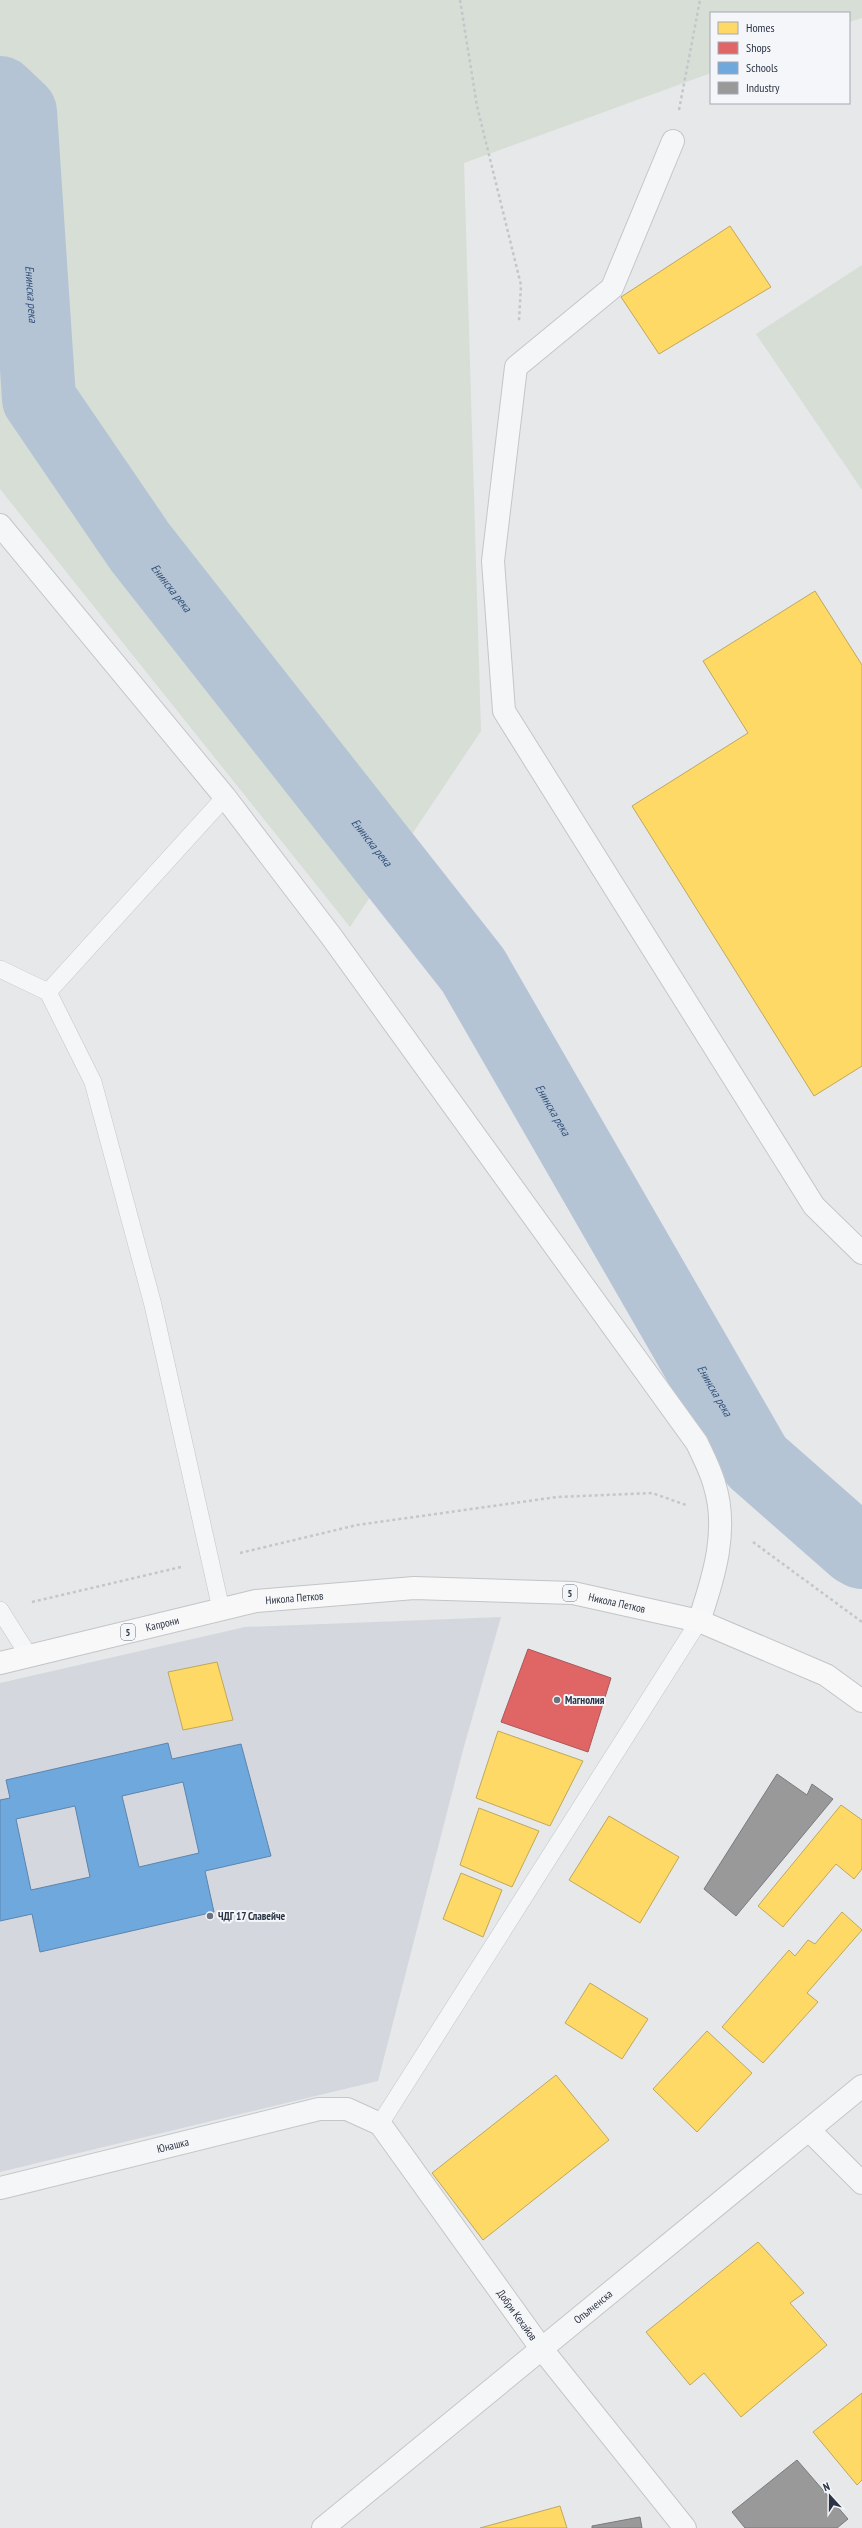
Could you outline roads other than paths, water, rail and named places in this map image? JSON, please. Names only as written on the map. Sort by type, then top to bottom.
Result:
[{"type":"main road","name":"Никола Петков","points":[[256,1601],[414,1588],[572,1593],[699,1621],[826,1675],[862,1701]]},
{"type":"main road","name":"Капрони","points":[[0,1663],[256,1601]]},
{"type":"street","points":[[673,141],[612,288],[516,367],[493,561],[504,711],[814,1206],[862,1253]]},
{"type":"street","points":[[0,525],[225,798],[331,936],[697,1443],[714,1483],[721,1518],[714,1578],[699,1621]]},
{"type":"street","name":"Опълченска","points":[[323,2528],[541,2348],[810,2131],[862,2086]]},
{"type":"street","name":"Юнашка","points":[[0,2188],[319,2109],[347,2109]]},
{"type":"street","name":"Добри Кехайов","points":[[347,2109],[380,2124],[541,2348],[685,2528]]},
{"type":"street","points":[[810,2131],[862,2183]]},
{"type":"lane","points":[[48,992],[225,798]]},
{"type":"lane","points":[[0,969],[48,992],[93,1082],[153,1305],[222,1609]]},
{"type":"lane","points":[[0,1610],[29,1656]]},
{"type":"lane","points":[[380,2124],[699,1621]]},
{"type":"waterway","name":"Енинска река","points":[[0,93],[20,112],[39,399],[140,547],[473,970],[756,1461],[855,1548],[862,1552]]},
{"type":"place","name":"Магнолия","points":[[557,1700]]},
{"type":"place","name":"ЧДГ 17 Славейче","points":[[210,1916]]}]
